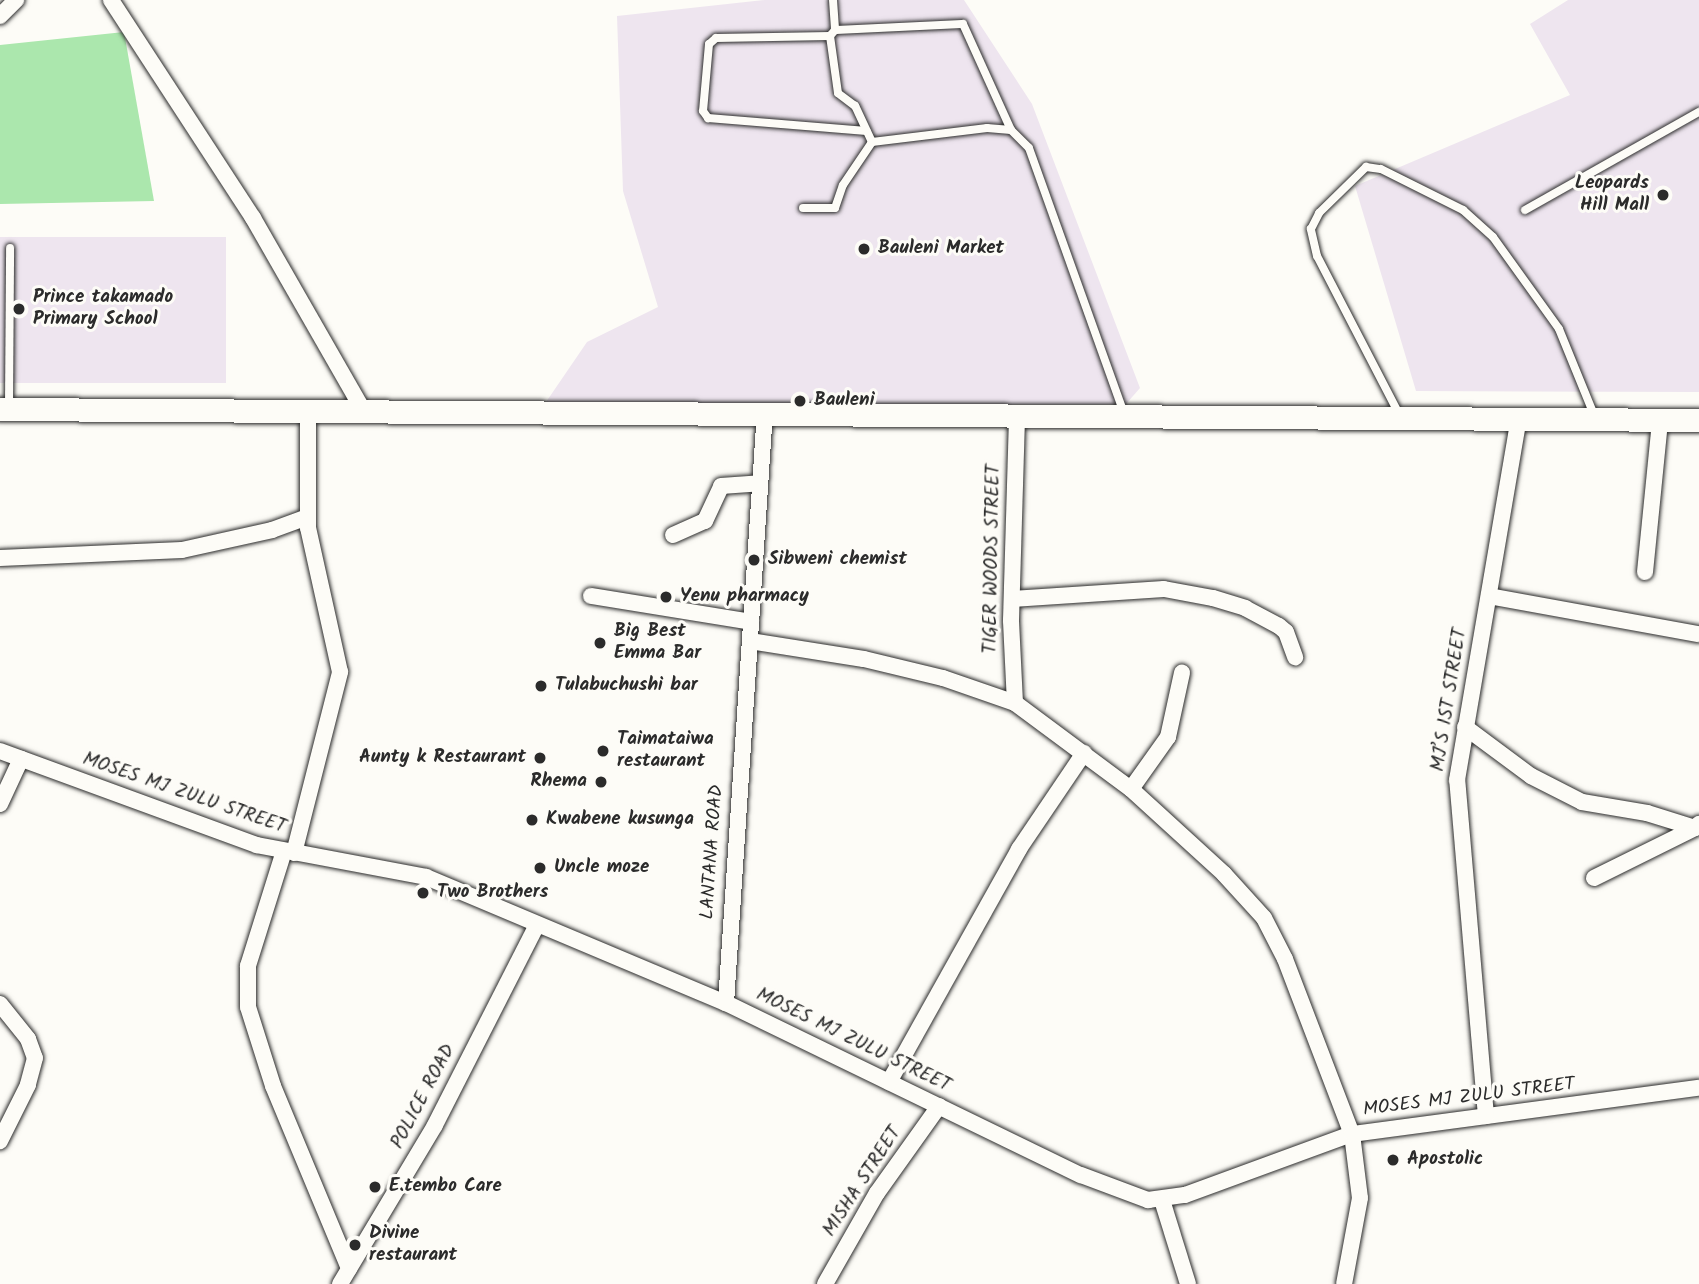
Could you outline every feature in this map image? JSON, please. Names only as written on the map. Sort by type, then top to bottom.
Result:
[{"type":"street","points":[[0,16],[16,0]]},
{"type":"street","points":[[111,0],[253,218],[364,412]]},
{"type":"street","points":[[4,409],[1399,415],[1699,420]]},
{"type":"street","points":[[308,409],[307,517],[340,672],[289,852],[248,966],[248,1007],[273,1086],[349,1269]]},
{"type":"street","name":"LANTANA ROAD","points":[[726,1003],[765,411]]},
{"type":"street","name":"TIGER WOODS STREET","points":[[1015,703],[1012,599],[1017,415]]},
{"type":"street","name":"MJ’S 1ST STREET","points":[[1486,1116],[1457,780],[1520,419]]},
{"type":"street","points":[[1645,572],[1660,421]]},
{"type":"street","points":[[673,535],[705,522],[721,486],[760,483]]},
{"type":"street","points":[[0,558],[182,550],[272,530],[307,517]]},
{"type":"street","points":[[1012,599],[1164,589],[1202,596],[1245,608],[1279,626],[1286,632],[1295,657]]},
{"type":"street","points":[[591,596],[751,622]]},
{"type":"street","points":[[1489,596],[1699,634]]},
{"type":"street","points":[[750,641],[864,659],[943,678],[1015,703],[1131,789],[1180,830],[1264,918],[1284,959],[1352,1134],[1360,1198],[1344,1284]]},
{"type":"street","points":[[1131,789],[1168,737],[1182,673]]},
{"type":"street","points":[[1465,727],[1531,776],[1581,802],[1647,813],[1697,826]]},
{"type":"street","name":"MOSES MJ ZULU STREET","points":[[0,751],[289,852],[426,877],[726,1003],[1126,1195],[1162,1200],[1352,1134],[1699,1088]]},
{"type":"street","points":[[889,1082],[1019,849],[1084,753]]},
{"type":"street","points":[[0,804],[21,759]]},
{"type":"street","points":[[1594,878],[1697,826]]},
{"type":"street","name":"POLICE ROAD","points":[[340,1284],[435,1125],[537,925]]},
{"type":"street","points":[[0,1004],[27,1039],[35,1058],[28,1085],[0,1141]]},
{"type":"street","name":"MISHA STREET","points":[[825,1284],[877,1193],[939,1106]]},
{"type":"street","points":[[1162,1200],[1188,1284]]},
{"type":"lane","points":[[832,0],[832,33],[838,93],[855,106],[872,142]]},
{"type":"lane","points":[[866,131],[708,118],[703,111],[709,44],[716,38],[963,24],[1011,130],[1029,148],[1125,415]]},
{"type":"lane","points":[[1525,211],[1699,112]]},
{"type":"lane","points":[[803,208],[835,208],[843,185],[872,142],[987,128],[1011,130]]},
{"type":"lane","points":[[1399,415],[1317,256],[1311,229],[1319,213],[1366,167],[1381,169],[1463,210],[1493,237],[1559,329],[1596,420]]},
{"type":"lane","points":[[4,409],[10,248]]},
{"type":"shaded area","name":"Bauleni Market","points":[[765,0],[964,0],[1032,104],[1140,388],[1126,404],[544,405],[587,342],[658,307],[623,191],[617,16]]},
{"type":"shaded area","points":[[1568,0],[1699,0],[1699,392],[1416,391],[1355,186],[1570,95],[1530,24]]},
{"type":"shaded area","points":[[0,237],[226,237],[226,383],[0,383]]},
{"type":"green space","points":[[124,32],[154,201],[0,204],[0,45]]},
{"type":"place","name":"Leopards Hill Mall","points":[[1663,195]]},
{"type":"place","name":"Bauleni Market","points":[[864,249]]},
{"type":"place","name":"Prince takamado Primary School","points":[[19,309]]},
{"type":"place","name":"Bauleni","points":[[800,401]]},
{"type":"place","name":"Sibweni chemist","points":[[754,560]]},
{"type":"place","name":"Yenu pharmacy","points":[[666,597]]},
{"type":"place","name":"Big Best Emma Bar","points":[[600,643]]},
{"type":"place","name":"Tulabuchushi bar","points":[[541,686]]},
{"type":"place","name":"Taimataiwa restaurant","points":[[603,751]]},
{"type":"place","name":"Aunty k Restaurant","points":[[540,758]]},
{"type":"place","name":"Rhema","points":[[601,782]]},
{"type":"place","name":"Kwabene kusunga","points":[[532,820]]},
{"type":"place","name":"Uncle moze","points":[[540,868]]},
{"type":"place","name":"Two Brothers","points":[[423,893]]},
{"type":"place","name":"Apostolic","points":[[1393,1160]]},
{"type":"place","name":"E.tembo Care","points":[[375,1187]]},
{"type":"place","name":"Divine restaurant","points":[[355,1245]]}]
